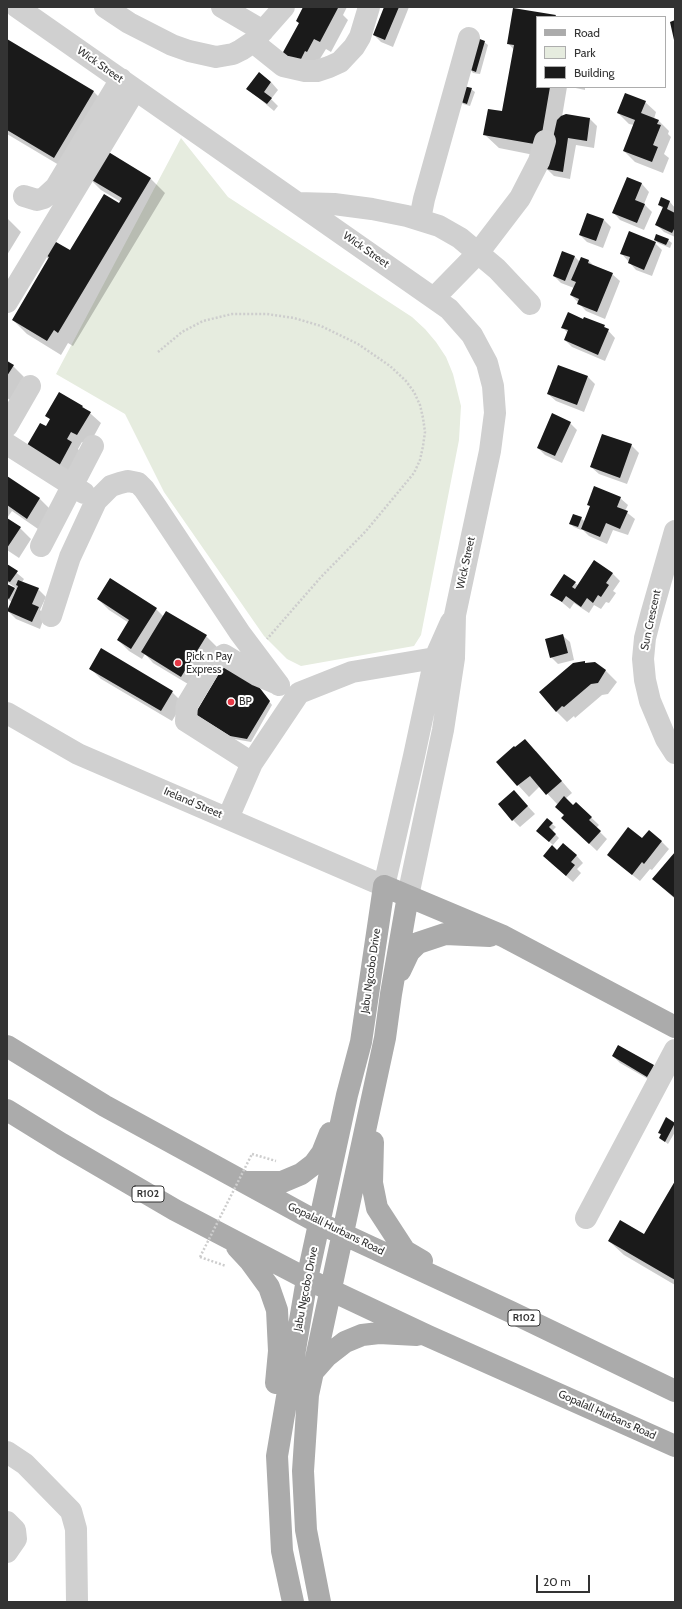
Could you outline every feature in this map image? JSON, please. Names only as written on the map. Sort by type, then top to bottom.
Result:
[{"type":"main road","points":[[384,886],[503,936],[675,1027]]},
{"type":"main road","name":"Jabu Ngcobo Drive","points":[[293,1602],[282,1551],[277,1456],[307,1279],[360,1042],[384,886]]},
{"type":"main road","name":"Jabu Ngcobo Drive","points":[[320,1602],[306,1530],[303,1471],[308,1395],[332,1290],[385,1038],[408,896]]},
{"type":"main road","points":[[391,994],[409,952],[418,943],[445,934],[503,936]]},
{"type":"main road","name":"Gopalall Hurbans Road","points":[[7,1046],[105,1106],[319,1223],[512,1312],[675,1391]]},
{"type":"main road","points":[[375,1083],[372,1183],[377,1208],[405,1251],[512,1312]]},
{"type":"main road","points":[[243,1182],[282,1182],[302,1174],[309,1169],[322,1153],[347,1095]]},
{"type":"main road","name":"Gopalall Hurbans Road","points":[[7,1110],[168,1206],[307,1279],[428,1336],[675,1446]]},
{"type":"main road","points":[[228,1237],[250,1261],[268,1287],[277,1310],[279,1351],[273,1405],[277,1456]]},
{"type":"main road","points":[[312,1373],[327,1356],[345,1342],[362,1335],[379,1333],[428,1336]]},
{"type":"street","name":"Wick Street","points":[[17,7],[449,309],[472,335],[486,363],[493,386],[495,413],[490,451],[455,615],[444,658],[414,756],[384,886]]},
{"type":"street","points":[[104,7],[129,23],[172,45],[205,55],[224,56],[233,54],[258,36],[284,7]]},
{"type":"street","points":[[222,7],[258,36],[283,66],[305,72],[317,71],[340,62],[354,47],[360,37],[369,7]]},
{"type":"street","points":[[420,219],[424,199],[469,38]]},
{"type":"street","points":[[24,196],[37,200],[44,198],[56,187],[128,84]]},
{"type":"street","points":[[7,302],[128,84]]},
{"type":"street","points":[[434,298],[478,253],[520,198],[539,161],[545,141]]},
{"type":"street","points":[[298,203],[322,203],[352,206],[420,219],[447,230],[478,253],[513,284],[530,304]]},
{"type":"street","points":[[7,426],[30,386]]},
{"type":"street","points":[[7,444],[96,501]]},
{"type":"street","points":[[41,546],[93,446]]},
{"type":"street","points":[[51,616],[70,557],[96,501],[111,486],[128,481],[138,483],[144,489],[255,653],[289,689]]},
{"type":"street","name":"Sun Crescent","points":[[675,531],[645,638],[643,659],[645,680],[650,702],[666,739],[675,753]]},
{"type":"street","points":[[252,763],[186,721],[187,705],[212,662],[224,655],[257,675],[289,689],[352,672],[444,658]]},
{"type":"street","name":"Wick Street","points":[[408,896],[444,730],[444,658]]},
{"type":"street","points":[[228,818],[252,763],[289,689]]},
{"type":"street","name":"Ireland Street","points":[[7,713],[78,754],[384,886]]},
{"type":"street","points":[[586,1218],[675,1050]]},
{"type":"street","points":[[7,1452],[25,1464],[71,1511],[76,1529],[72,1601]]},
{"type":"street","points":[[7,1522],[15,1530],[16,1538],[7,1552]]},
{"type":"path","points":[[158,352],[182,332],[203,321],[232,314],[267,314],[294,318],[321,326],[358,344],[390,366],[406,380],[420,404],[425,432],[420,460],[414,474],[366,531],[321,577],[255,653]]},
{"type":"path","points":[[200,1257],[252,1154]]},
{"type":"green space","points":[[181,138],[228,197],[412,317],[425,329],[446,357],[453,374],[461,406],[459,440],[421,635],[414,646],[301,666],[287,659],[264,636],[164,492],[125,414],[56,374]]},
{"type":"building","points":[[303,7],[338,8],[320,42],[314,39],[307,52],[305,51],[299,63],[282,54],[299,23],[296,21]]},
{"type":"building","points":[[384,7],[399,7],[385,40],[373,35]]},
{"type":"building","points":[[513,8],[556,15],[536,16],[536,88],[550,88],[540,145],[483,135],[488,109],[502,111],[514,45],[507,44]]},
{"type":"building","points":[[675,20],[675,40],[674,40],[670,22]]},
{"type":"building","points":[[477,38],[485,41],[476,72],[468,69]]},
{"type":"building","points":[[7,39],[94,91],[54,158],[7,130]]},
{"type":"building","points":[[259,72],[271,82],[264,92],[272,98],[267,104],[246,89]]},
{"type":"building","points":[[463,86],[472,88],[467,104],[458,101]]},
{"type":"building","points":[[625,93],[646,101],[641,113],[659,120],[657,124],[661,125],[653,145],[658,147],[652,162],[623,151],[635,120],[617,113]]},
{"type":"building","points":[[566,114],[590,118],[587,141],[568,138],[563,172],[546,169],[557,120]]},
{"type":"building","points":[[102,148],[151,178],[58,333],[54,330],[47,341],[12,320],[49,257],[40,252],[49,238],[70,250],[104,194],[119,203],[122,198],[85,176]]},
{"type":"building","points":[[627,177],[642,183],[635,200],[645,204],[637,223],[612,213]]},
{"type":"building","points":[[661,197],[670,201],[667,209],[675,213],[675,227],[672,233],[655,225],[663,207],[658,205]]},
{"type":"building","points":[[587,213],[604,219],[596,241],[579,235]]},
{"type":"building","points":[[629,231],[656,242],[644,270],[628,263],[630,257],[620,254]]},
{"type":"building","points":[[656,234],[669,239],[666,245],[654,240]]},
{"type":"building","points":[[562,251],[575,256],[565,281],[553,276]]},
{"type":"building","points":[[581,257],[589,260],[588,263],[613,273],[597,312],[577,304],[579,299],[570,295],[576,282],[571,280]]},
{"type":"building","points":[[568,312],[583,319],[584,317],[605,325],[604,327],[609,329],[598,355],[564,340],[568,330],[561,328]]},
{"type":"building","points":[[7,361],[14,365],[7,376]]},
{"type":"building","points":[[558,365],[588,376],[577,405],[547,394]]},
{"type":"building","points":[[59,392],[91,412],[77,435],[71,432],[67,439],[72,442],[59,466],[26,447],[40,423],[46,426],[50,419],[45,416]]},
{"type":"building","points":[[552,413],[571,422],[555,456],[537,448]]},
{"type":"building","points":[[602,434],[632,444],[620,478],[590,467]]},
{"type":"building","points":[[7,476],[40,498],[27,519],[7,505]]},
{"type":"building","points":[[594,486],[621,497],[617,507],[628,511],[620,529],[606,523],[600,537],[581,529],[590,506],[587,505]]},
{"type":"building","points":[[573,514],[582,517],[578,527],[569,524]]},
{"type":"building","points":[[7,518],[21,527],[7,548]]},
{"type":"building","points":[[594,560],[613,573],[606,583],[609,585],[601,597],[598,595],[593,603],[587,598],[581,607],[566,596],[562,602],[550,595],[564,574],[576,582],[572,587],[575,589]]},
{"type":"building","points":[[7,564],[18,571],[10,582],[7,581]]},
{"type":"building","points":[[110,578],[157,608],[131,649],[117,640],[129,620],[97,599]]},
{"type":"building","points":[[18,580],[39,588],[32,604],[39,607],[32,622],[7,611],[18,586],[16,585]]},
{"type":"building","points":[[7,584],[15,588],[9,599],[7,598]]},
{"type":"building","points":[[166,611],[207,635],[181,677],[141,652]]},
{"type":"building","points":[[563,634],[568,653],[550,658],[545,639]]},
{"type":"building","points":[[101,648],[173,691],[161,711],[89,669]]},
{"type":"building","points":[[585,661],[585,663],[595,662],[606,670],[598,683],[591,684],[556,712],[539,692],[573,663]]},
{"type":"building","points":[[224,665],[259,687],[270,701],[247,739],[230,736],[195,714]]},
{"type":"building","points":[[525,739],[562,781],[546,795],[530,776],[517,786],[496,762],[514,746],[515,747]]},
{"type":"building","points":[[514,790],[528,806],[512,821],[498,804]]},
{"type":"building","points":[[564,796],[573,805],[576,802],[592,817],[589,820],[601,831],[589,844],[561,818],[564,815],[555,807]]},
{"type":"building","points":[[547,818],[553,823],[549,827],[556,834],[549,842],[536,831]]},
{"type":"building","points":[[628,827],[642,838],[649,830],[662,841],[644,864],[642,862],[632,875],[607,855]]},
{"type":"building","points":[[563,843],[577,855],[571,862],[575,865],[566,876],[543,856],[552,845],[557,850]]},
{"type":"building","points":[[675,852],[675,898],[652,879]]},
{"type":"building","points":[[618,1045],[654,1065],[647,1077],[612,1056]]},
{"type":"building","points":[[666,1117],[675,1123],[665,1142],[659,1138],[661,1134],[658,1133]]},
{"type":"building","points":[[675,1181],[675,1280],[608,1241],[620,1220],[644,1234]]},
{"type":"place","name":"Pick n Pay Express","points":[[178,663]]},
{"type":"place","name":"BP","points":[[231,702]]}]
